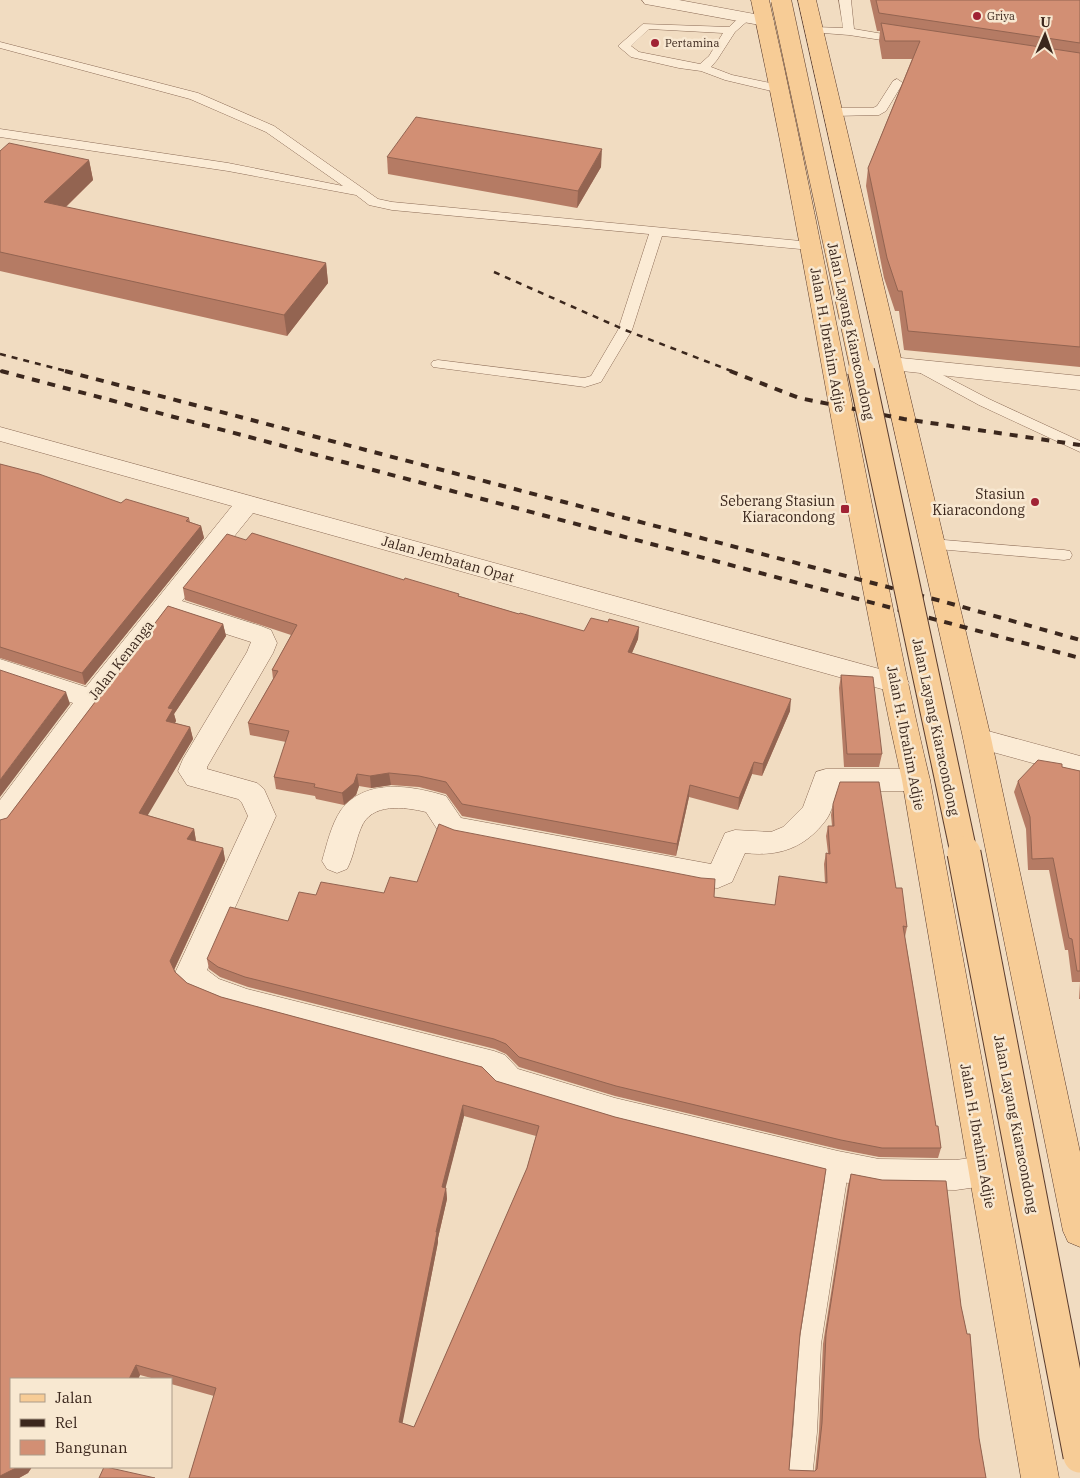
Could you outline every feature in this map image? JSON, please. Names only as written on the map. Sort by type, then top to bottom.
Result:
[{"type":"main road","points":[[807,0],[977,738],[1080,1231]]},
{"type":"main road","name":"Jalan H. Ibrahim Adjie","points":[[763,9],[791,140],[848,450],[896,683],[903,726],[916,780],[1040,1478]]},
{"type":"main road","name":"Jalan Layang Kiaracondong","points":[[763,9],[966,868],[1080,1456]]},
{"type":"main road","points":[[791,140],[840,140]]},
{"type":"main road","points":[[848,450],[912,451]]},
{"type":"street","points":[[651,0],[763,9]]},
{"type":"street","points":[[891,364],[1080,383]]},
{"type":"street","name":"Jalan Jembatan Opat","points":[[0,434],[896,683]]},
{"type":"street","name":"Jalan Kenanga","points":[[0,821],[90,699],[248,503]]},
{"type":"street","points":[[165,605],[252,632],[262,637],[264,643],[192,771],[197,777],[247,791],[254,797],[262,816],[190,973],[196,982],[207,988],[247,1002],[494,1065],[508,1080],[615,1112],[838,1166],[879,1174],[956,1174],[984,1171]]},
{"type":"street","points":[[0,669],[90,699]]},
{"type":"street","points":[[977,738],[1080,766]]},
{"type":"street","points":[[337,861],[350,818],[372,799],[383,797],[436,804],[443,809],[447,823],[455,828],[700,875],[718,876],[722,874],[735,841],[763,844],[774,843],[793,835],[816,812],[826,780],[916,780]]},
{"type":"lane","points":[[845,0],[849,32]]},
{"type":"lane","points":[[763,9],[736,28],[730,30],[647,26],[624,46],[635,55],[672,64],[703,68],[737,80],[780,89]]},
{"type":"lane","points":[[703,68],[713,58],[730,30]]},
{"type":"lane","points":[[814,30],[849,32],[916,42]]},
{"type":"lane","points":[[0,45],[194,96],[270,129],[374,202],[392,206],[656,233],[811,246]]},
{"type":"lane","points":[[833,112],[875,112],[882,108],[897,83]]},
{"type":"lane","points":[[0,133],[228,167],[360,193]]},
{"type":"lane","points":[[438,364],[585,382],[596,379],[624,330],[656,233]]},
{"type":"lane","points":[[918,366],[984,402],[1080,447]]},
{"type":"lane","points":[[932,544],[1064,555]]},
{"type":"lane","points":[[800,1478],[805,1432],[810,1344],[838,1166]]},
{"type":"building","name":"Griya","points":[[876,0],[1080,0],[1080,43],[879,13]]},
{"type":"building","points":[[881,23],[1080,53],[1080,347],[908,331],[902,291],[898,291],[887,258],[868,168],[920,41],[885,41]]},
{"type":"building","points":[[416,117],[602,149],[578,191],[387,157]]},
{"type":"building","points":[[9,143],[89,160],[44,202],[326,263],[284,315],[0,252],[0,151]]},
{"type":"building","points":[[0,464],[39,474],[121,503],[126,499],[189,518],[186,521],[201,526],[82,673],[0,647]]},
{"type":"building","points":[[252,533],[404,580],[405,578],[459,594],[458,596],[584,631],[591,618],[608,622],[609,619],[639,627],[628,652],[791,699],[763,764],[754,762],[739,798],[690,785],[677,844],[462,804],[446,782],[419,776],[389,773],[370,776],[357,774],[354,783],[342,793],[314,787],[315,784],[274,777],[289,731],[248,723],[278,671],[272,670],[297,625],[183,588],[227,534],[246,540]]},
{"type":"building","points":[[168,606],[223,624],[168,708],[173,709],[166,721],[190,727],[139,813],[194,829],[187,839],[223,848],[170,961],[175,972],[187,983],[221,997],[482,1067],[496,1081],[615,1117],[826,1169],[800,1334],[789,1470],[815,1471],[817,1469],[822,1423],[826,1334],[851,1174],[882,1180],[946,1181],[961,1306],[967,1334],[970,1334],[979,1438],[986,1478],[189,1478],[216,1388],[136,1365],[130,1378],[10,1378],[10,1468],[16,1468],[0,1476],[0,820],[7,818]],"holes":[[[463,1105],[539,1126],[527,1168],[414,1427],[399,1422],[446,1188],[442,1187]]]},
{"type":"building","points":[[0,670],[66,692],[0,780]]},
{"type":"building","points":[[841,675],[873,677],[882,754],[847,754]]},
{"type":"building","points":[[1038,760],[1062,764],[1062,767],[1080,771],[1080,971],[1077,971],[1072,939],[1069,938],[1053,858],[1032,859],[1030,817],[1018,781]]},
{"type":"building","points":[[840,782],[879,782],[896,888],[902,888],[907,927],[903,926],[941,1148],[882,1148],[841,1140],[616,1086],[519,1057],[506,1044],[494,1039],[245,977],[218,967],[207,959],[230,907],[288,921],[299,892],[316,895],[321,882],[384,893],[390,877],[417,882],[439,824],[454,830],[701,878],[715,879],[714,897],[775,905],[779,876],[827,883],[826,853],[830,854],[828,826],[834,826],[833,804]]},
{"type":"building","points":[[104,1468],[110,1468],[155,1478],[99,1478]]},
{"type":"railway","points":[[494,272],[625,330],[734,372]]},
{"type":"railway","points":[[0,354],[70,372]]},
{"type":"railway","points":[[0,371],[4,372]]},
{"type":"railway","points":[[65,371],[945,602],[1080,640]]},
{"type":"railway","points":[[730,371],[799,398],[904,419],[1080,445]]},
{"type":"railway","points":[[4,372],[1080,658]]},
{"type":"place","name":"Griya","points":[[977,16]]},
{"type":"place","name":"Pertamina","points":[[655,43]]},
{"type":"place","name":"Stasiun Kiaracondong","points":[[1035,502]]},
{"type":"place","name":"Seberang Stasiun Kiaracondong","points":[[845,509]]}]
